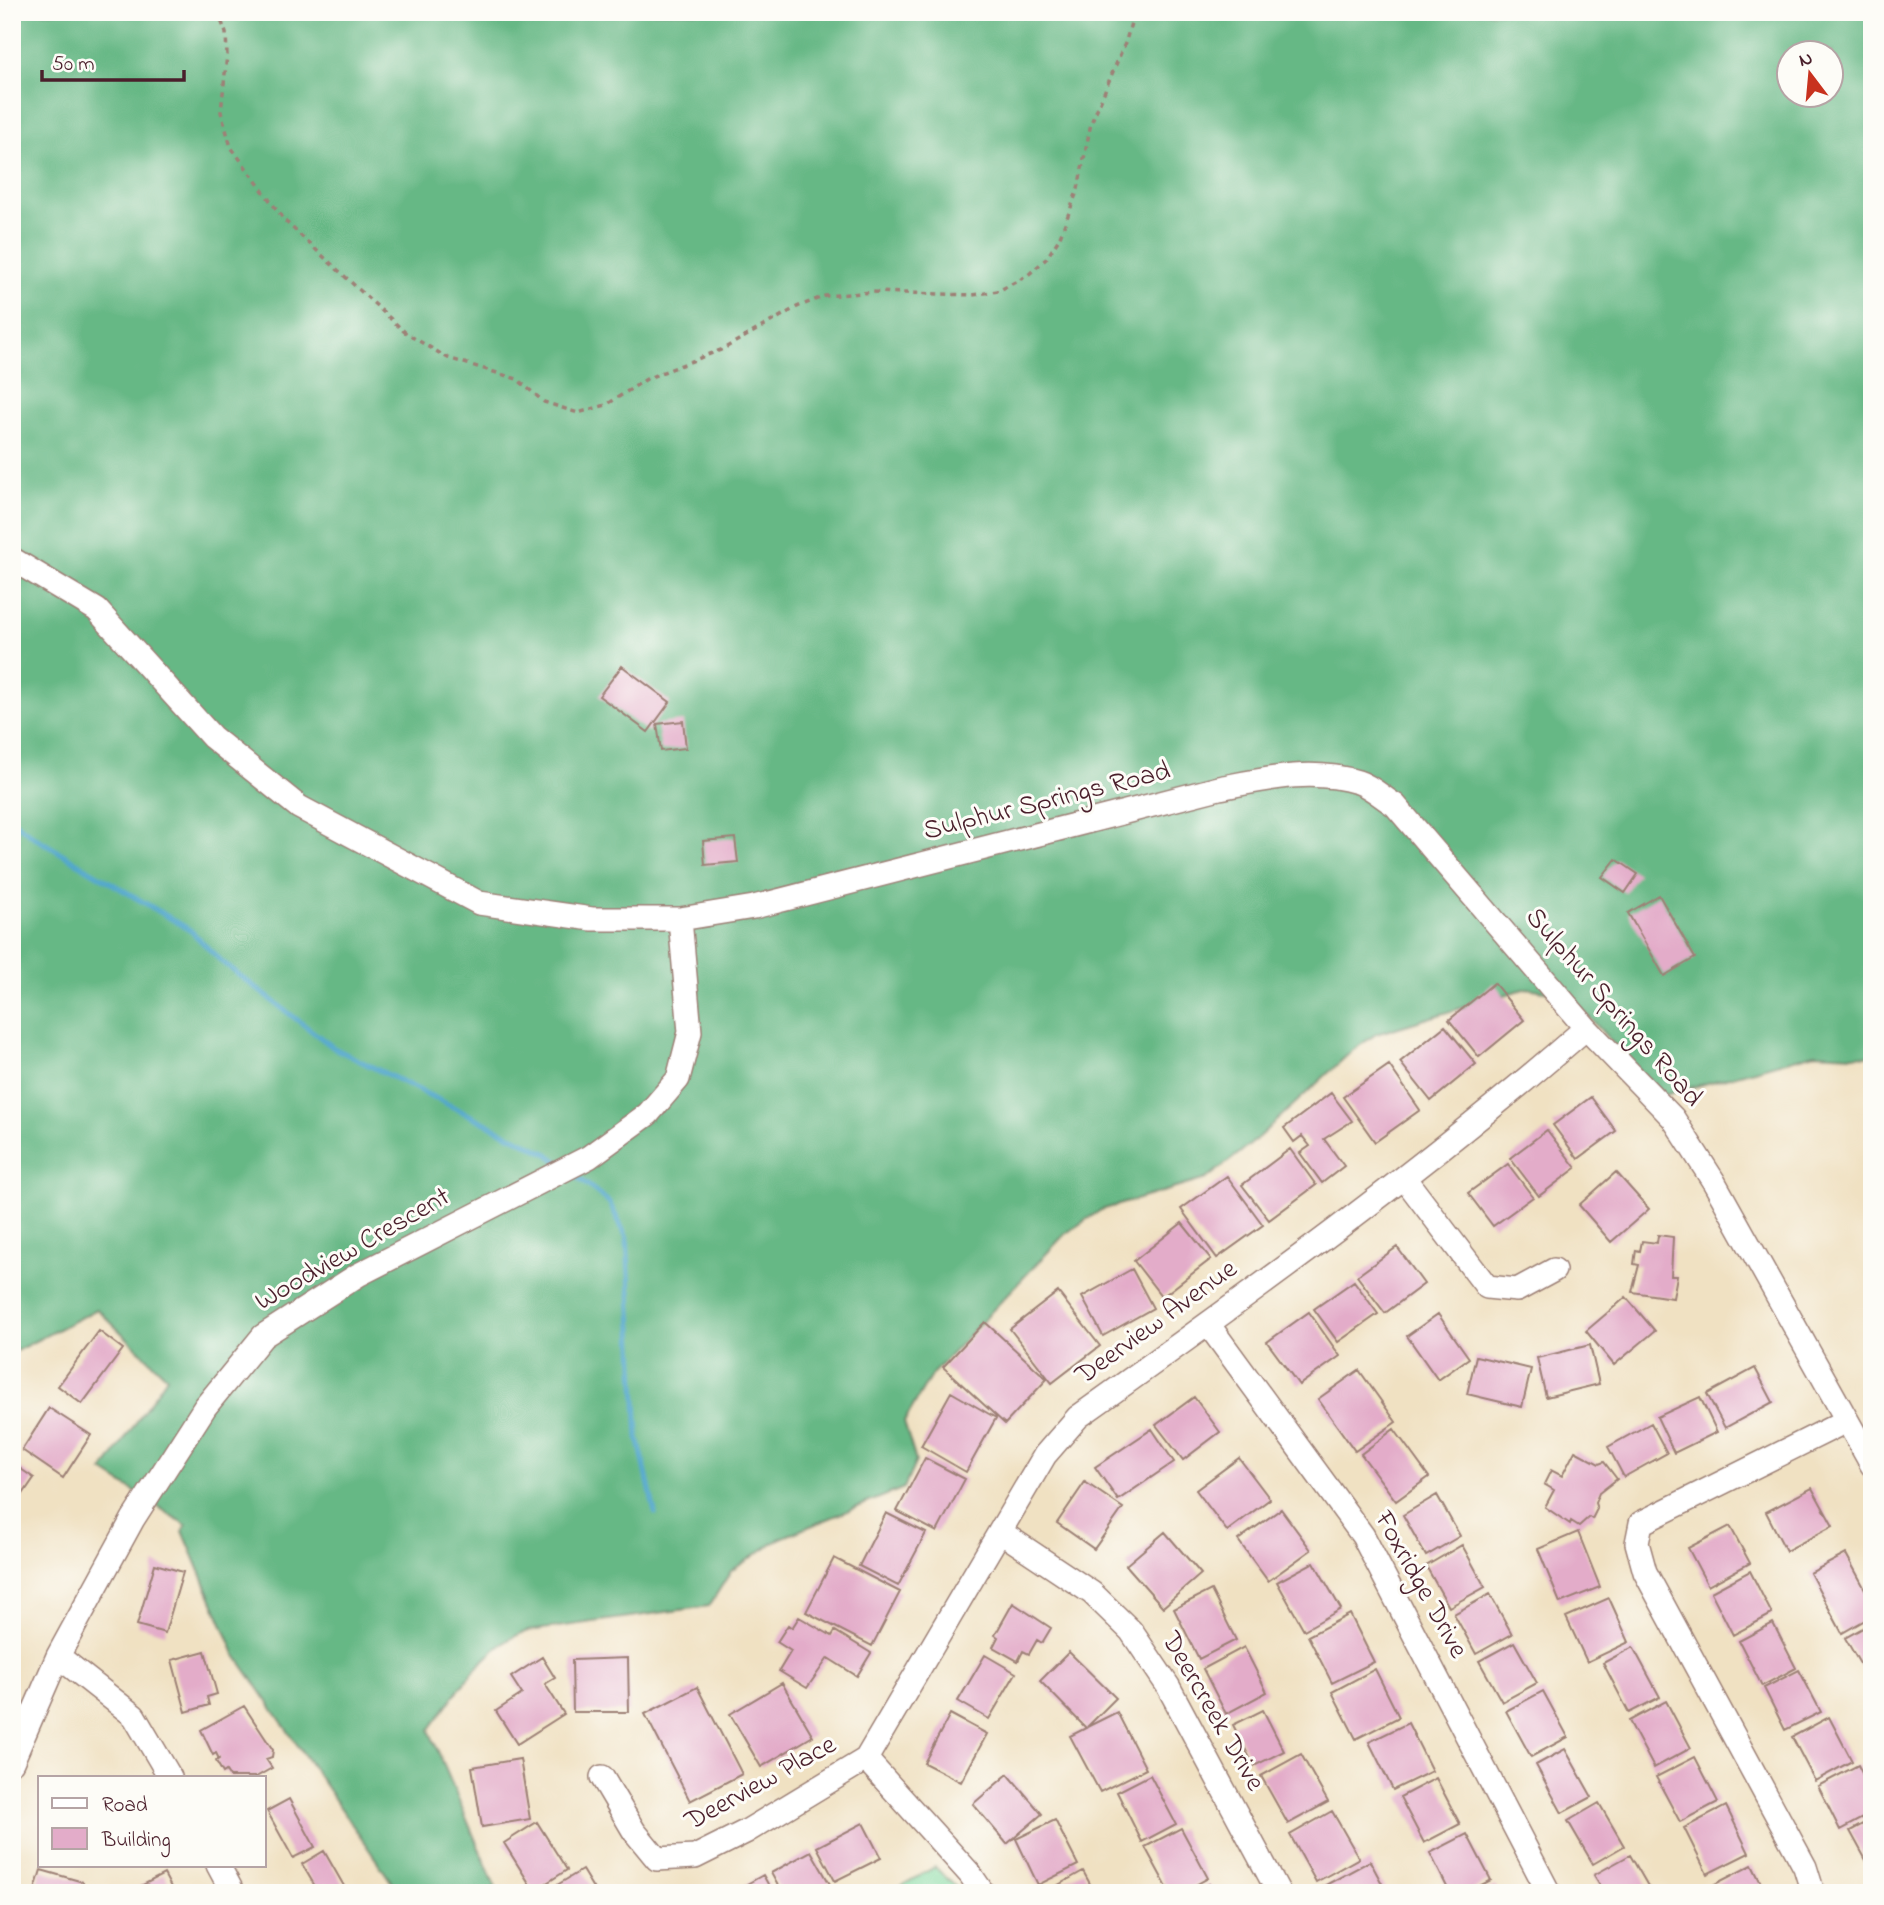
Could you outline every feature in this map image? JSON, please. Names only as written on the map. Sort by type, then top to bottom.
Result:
[{"type":"street","name":"Sulphur Springs Road","points":[[12,559],[97,610],[212,737],[299,807],[479,903],[592,919],[680,919],[754,907],[1219,788],[1282,776],[1317,774],[1360,783],[1395,805],[1586,1028],[1673,1118],[1714,1182],[1872,1465]]},
{"type":"street","name":"Woodview Crescent","points":[[12,1762],[58,1656],[147,1497],[205,1407],[263,1336],[358,1275],[589,1157],[649,1114],[678,1079],[690,1032],[680,919]]},
{"type":"street","name":"Deerview Avenue","points":[[866,1759],[1002,1533],[1045,1455],[1077,1417],[1405,1180],[1493,1109],[1586,1028]]},
{"type":"street","points":[[1405,1180],[1487,1287],[1517,1290],[1554,1270]]},
{"type":"street","name":"Foxridge Drive","points":[[1208,1324],[1363,1536],[1549,1893]]},
{"type":"street","points":[[1813,1893],[1805,1867],[1645,1572],[1637,1543],[1641,1523],[1846,1420]]},
{"type":"street","name":"Deercreek Drive","points":[[1002,1533],[1092,1593],[1131,1631],[1168,1686],[1279,1893]]},
{"type":"street","points":[[58,1656],[134,1716],[169,1776]]},
{"type":"street","points":[[866,1759],[970,1874],[983,1893]]},
{"type":"street","name":"Deerview Place","points":[[602,1777],[634,1831],[657,1859],[695,1857],[747,1831],[866,1759]]},
{"type":"street","points":[[219,1867],[233,1893]]},
{"type":"path","points":[[218,12],[226,33],[227,55],[221,112],[231,147],[285,221],[407,334],[448,358],[517,379],[544,402],[578,413],[606,405],[648,378],[723,349],[797,307],[825,296],[873,292],[973,295],[998,291],[1027,276],[1046,259],[1059,239],[1078,189],[1091,122],[1126,41],[1134,12]]},
{"type":"green space","points":[[12,12],[1872,12],[1872,1056],[1815,1053],[1661,1096],[1569,995],[1527,988],[1376,1034],[1352,1051],[1251,1144],[1206,1179],[1101,1210],[1065,1234],[932,1374],[904,1422],[916,1461],[904,1488],[781,1538],[731,1571],[709,1606],[528,1631],[499,1646],[486,1658],[429,1730],[498,1893],[399,1893],[235,1654],[183,1531],[186,1525],[103,1471],[167,1377],[97,1309],[12,1353]]},
{"type":"green space","points":[[935,1867],[962,1893],[888,1893]]},
{"type":"building","points":[[622,666],[670,702],[648,732],[599,696]]},
{"type":"building","points":[[683,721],[686,748],[661,751],[657,724]]},
{"type":"building","points":[[735,838],[738,862],[705,865],[703,841]]},
{"type":"building","points":[[1616,859],[1638,874],[1625,893],[1602,877]]},
{"type":"building","points":[[1659,895],[1695,958],[1664,976],[1628,913]]},
{"type":"building","points":[[1494,983],[1524,1020],[1479,1057],[1449,1020]]},
{"type":"building","points":[[1445,1026],[1476,1064],[1431,1101],[1400,1062]]},
{"type":"building","points":[[1389,1065],[1420,1110],[1375,1142],[1343,1097]]},
{"type":"building","points":[[1331,1093],[1352,1121],[1324,1139],[1344,1166],[1322,1183],[1300,1153],[1310,1146],[1302,1136],[1294,1142],[1284,1128]]},
{"type":"building","points":[[1591,1097],[1616,1131],[1578,1159],[1553,1125]]},
{"type":"building","points":[[1547,1130],[1576,1168],[1539,1196],[1510,1158]]},
{"type":"building","points":[[1290,1149],[1316,1185],[1269,1220],[1242,1185]]},
{"type":"building","points":[[1508,1164],[1533,1197],[1493,1226],[1468,1193]]},
{"type":"building","points":[[1616,1172],[1649,1209],[1611,1242],[1579,1205]]},
{"type":"building","points":[[1227,1176],[1263,1225],[1217,1258],[1181,1209]]},
{"type":"building","points":[[1182,1223],[1211,1259],[1162,1297],[1134,1261]]},
{"type":"building","points":[[1658,1235],[1673,1237],[1671,1276],[1677,1276],[1673,1298],[1632,1292],[1639,1265],[1634,1264],[1636,1250],[1640,1251],[1642,1241],[1657,1243]]},
{"type":"building","points":[[1397,1247],[1424,1284],[1385,1313],[1357,1276]]},
{"type":"building","points":[[1132,1269],[1153,1308],[1103,1336],[1082,1297]]},
{"type":"building","points":[[1354,1281],[1378,1314],[1338,1342],[1314,1309]]},
{"type":"building","points":[[1058,1292],[1100,1346],[1052,1383],[1010,1329]]},
{"type":"building","points":[[1626,1297],[1655,1331],[1614,1365],[1586,1331]]},
{"type":"building","points":[[1309,1312],[1340,1356],[1299,1385],[1267,1342]]},
{"type":"building","points":[[1438,1314],[1469,1358],[1438,1380],[1407,1336]]},
{"type":"building","points":[[985,1322],[1047,1379],[1005,1424],[943,1367]]},
{"type":"building","points":[[99,1331],[123,1349],[82,1404],[58,1386]]},
{"type":"building","points":[[1590,1345],[1599,1384],[1546,1397],[1537,1358]]},
{"type":"building","points":[[1476,1356],[1531,1369],[1522,1407],[1467,1394]]},
{"type":"building","points":[[1755,1368],[1773,1402],[1725,1428],[1707,1394]]},
{"type":"building","points":[[1359,1370],[1396,1422],[1355,1451],[1318,1399]]},
{"type":"building","points":[[951,1392],[996,1418],[966,1472],[921,1446]]},
{"type":"building","points":[[1194,1397],[1220,1432],[1183,1460],[1156,1425]]},
{"type":"building","points":[[1700,1397],[1717,1432],[1674,1453],[1657,1417]]},
{"type":"building","points":[[49,1408],[91,1435],[63,1478],[22,1450]]},
{"type":"building","points":[[1651,1423],[1667,1453],[1624,1477],[1608,1447]]},
{"type":"building","points":[[1152,1429],[1174,1462],[1118,1500],[1095,1467]]},
{"type":"building","points":[[1394,1429],[1429,1477],[1396,1501],[1361,1454]]},
{"type":"building","points":[[1575,1451],[1599,1464],[1604,1462],[1617,1479],[1599,1493],[1595,1503],[1597,1509],[1592,1519],[1589,1517],[1579,1526],[1571,1521],[1570,1524],[1545,1507],[1554,1490],[1544,1484],[1551,1470],[1562,1476]]},
{"type":"building","points":[[925,1458],[965,1479],[937,1532],[897,1511]]},
{"type":"building","points":[[1239,1458],[1270,1499],[1227,1531],[1196,1490]]},
{"type":"building","points":[[12,1463],[34,1478],[12,1510]]},
{"type":"building","points":[[1085,1482],[1123,1508],[1094,1549],[1057,1523]]},
{"type":"building","points":[[1812,1488],[1833,1526],[1786,1551],[1766,1512]]},
{"type":"building","points":[[1437,1495],[1460,1536],[1426,1556],[1403,1515]]},
{"type":"building","points":[[1281,1509],[1311,1550],[1268,1581],[1238,1540]]},
{"type":"building","points":[[886,1513],[926,1533],[898,1586],[859,1566]]},
{"type":"building","points":[[1730,1526],[1750,1563],[1708,1586],[1688,1548]]},
{"type":"building","points":[[1165,1532],[1201,1574],[1163,1607],[1126,1565]]},
{"type":"building","points":[[1578,1532],[1600,1587],[1560,1603],[1538,1549]]},
{"type":"building","points":[[1462,1545],[1485,1587],[1449,1607],[1426,1566]]},
{"type":"building","points":[[1846,1554],[1872,1602],[1872,1616],[1842,1633],[1810,1573]]},
{"type":"building","points":[[834,1558],[900,1592],[872,1646],[806,1612]]},
{"type":"building","points":[[1314,1562],[1341,1609],[1304,1630],[1277,1582]]},
{"type":"building","points":[[155,1564],[183,1572],[165,1633],[137,1625]]},
{"type":"building","points":[[1750,1571],[1772,1614],[1733,1635],[1711,1592]]},
{"type":"building","points":[[1211,1590],[1236,1640],[1199,1659],[1174,1609]]},
{"type":"building","points":[[1490,1594],[1512,1634],[1476,1654],[1454,1614]]},
{"type":"building","points":[[1609,1598],[1629,1642],[1587,1662],[1566,1617]]},
{"type":"building","points":[[1013,1603],[1051,1628],[1042,1643],[1037,1640],[1029,1654],[1023,1651],[1018,1661],[993,1647],[998,1637],[995,1635]]},
{"type":"building","points":[[1350,1614],[1374,1662],[1332,1683],[1308,1636]]},
{"type":"building","points":[[799,1617],[832,1636],[835,1631],[871,1653],[857,1676],[828,1658],[807,1688],[779,1671],[791,1651],[777,1642],[788,1625],[792,1628]]},
{"type":"building","points":[[1773,1623],[1796,1668],[1762,1686],[1739,1641]]},
{"type":"building","points":[[1872,1623],[1872,1680],[1870,1681],[1845,1638]]},
{"type":"building","points":[[1514,1642],[1537,1683],[1502,1702],[1479,1661]]},
{"type":"building","points":[[1244,1647],[1267,1692],[1226,1714],[1203,1669]]},
{"type":"building","points":[[1633,1647],[1660,1697],[1629,1713],[1603,1663]]},
{"type":"building","points":[[205,1651],[217,1694],[207,1697],[209,1705],[186,1712],[172,1660]]},
{"type":"building","points":[[1069,1652],[1116,1698],[1087,1727],[1117,1712],[1146,1769],[1100,1792],[1070,1736],[1086,1728],[1040,1681]]},
{"type":"building","points":[[985,1655],[1016,1673],[989,1719],[958,1701]]},
{"type":"building","points":[[542,1657],[555,1678],[545,1684],[564,1714],[517,1744],[496,1711],[522,1694],[511,1677]]},
{"type":"building","points":[[628,1658],[629,1712],[573,1712],[572,1660]]},
{"type":"building","points":[[1375,1669],[1399,1717],[1356,1739],[1332,1692]]},
{"type":"building","points":[[1799,1670],[1821,1712],[1785,1730],[1764,1688]]},
{"type":"building","points":[[782,1683],[813,1736],[761,1767],[730,1714]]},
{"type":"building","points":[[697,1687],[742,1774],[690,1801],[645,1714]]},
{"type":"building","points":[[1543,1691],[1568,1737],[1531,1757],[1506,1711]]},
{"type":"building","points":[[1666,1701],[1691,1748],[1654,1768],[1629,1721]]},
{"type":"building","points":[[244,1706],[273,1750],[272,1757],[266,1759],[272,1768],[258,1776],[229,1776],[226,1771],[223,1773],[216,1761],[219,1759],[216,1753],[213,1755],[201,1730]]},
{"type":"building","points":[[1263,1710],[1284,1751],[1254,1766],[1233,1725]]},
{"type":"building","points":[[950,1714],[987,1734],[961,1782],[924,1763]]},
{"type":"building","points":[[1829,1717],[1852,1761],[1815,1781],[1792,1737]]},
{"type":"building","points":[[1408,1723],[1432,1771],[1393,1790],[1369,1742]]},
{"type":"building","points":[[1565,1749],[1592,1797],[1562,1813],[1536,1765]]},
{"type":"building","points":[[1301,1754],[1328,1802],[1288,1824],[1261,1776]]},
{"type":"building","points":[[1695,1757],[1718,1802],[1680,1822],[1656,1777]]},
{"type":"building","points":[[520,1759],[530,1819],[482,1827],[472,1767]]},
{"type":"building","points":[[1858,1765],[1872,1793],[1872,1813],[1840,1830],[1818,1786]]},
{"type":"building","points":[[1008,1774],[1042,1814],[1007,1844],[973,1804]]},
{"type":"building","points":[[1150,1775],[1176,1824],[1142,1842],[1117,1792]]},
{"type":"building","points":[[1436,1778],[1460,1824],[1424,1843],[1400,1797]]},
{"type":"building","points":[[289,1799],[315,1847],[293,1858],[267,1811]]},
{"type":"building","points":[[1599,1803],[1624,1846],[1593,1864],[1568,1821]]},
{"type":"building","points":[[1726,1806],[1749,1853],[1707,1874],[1684,1828]]},
{"type":"building","points":[[1332,1811],[1359,1858],[1316,1882],[1290,1835]]},
{"type":"building","points":[[1872,1819],[1872,1871],[1850,1831]]},
{"type":"building","points":[[1055,1820],[1078,1865],[1038,1885],[1016,1839]]},
{"type":"building","points":[[537,1822],[567,1870],[534,1891],[504,1843]]},
{"type":"building","points":[[863,1823],[881,1858],[835,1881],[817,1847]]},
{"type":"building","points":[[1181,1828],[1208,1878],[1181,1893],[1170,1893],[1145,1847]]},
{"type":"building","points":[[1467,1834],[1491,1880],[1466,1893],[1450,1893],[1430,1853]]},
{"type":"building","points":[[324,1851],[348,1893],[319,1893],[302,1864]]},
{"type":"building","points":[[811,1851],[831,1886],[820,1893],[782,1893],[771,1873]]},
{"type":"building","points":[[1630,1855],[1652,1893],[1605,1893],[1594,1875]]},
{"type":"building","points":[[1370,1861],[1387,1893],[1325,1893],[1322,1887]]},
{"type":"building","points":[[1752,1865],[1766,1893],[1715,1893],[1711,1886]]},
{"type":"building","points":[[41,1870],[83,1882],[80,1893],[34,1893]]},
{"type":"building","points":[[582,1870],[596,1893],[544,1893]]},
{"type":"building","points":[[1083,1871],[1095,1893],[1044,1893]]},
{"type":"building","points":[[164,1874],[174,1893],[135,1893],[133,1890]]},
{"type":"building","points":[[763,1875],[773,1893],[731,1893]]},
{"type":"building","points":[[1209,1884],[1214,1893],[1193,1893]]},
{"type":"building","points":[[1495,1886],[1499,1893],[1481,1893]]},
{"type":"waterway","points":[[12,820],[34,837],[190,930],[222,962],[334,1048],[548,1154],[562,1165]]},
{"type":"waterway","points":[[572,1173],[609,1202],[627,1238],[638,1437],[655,1513]]}]
